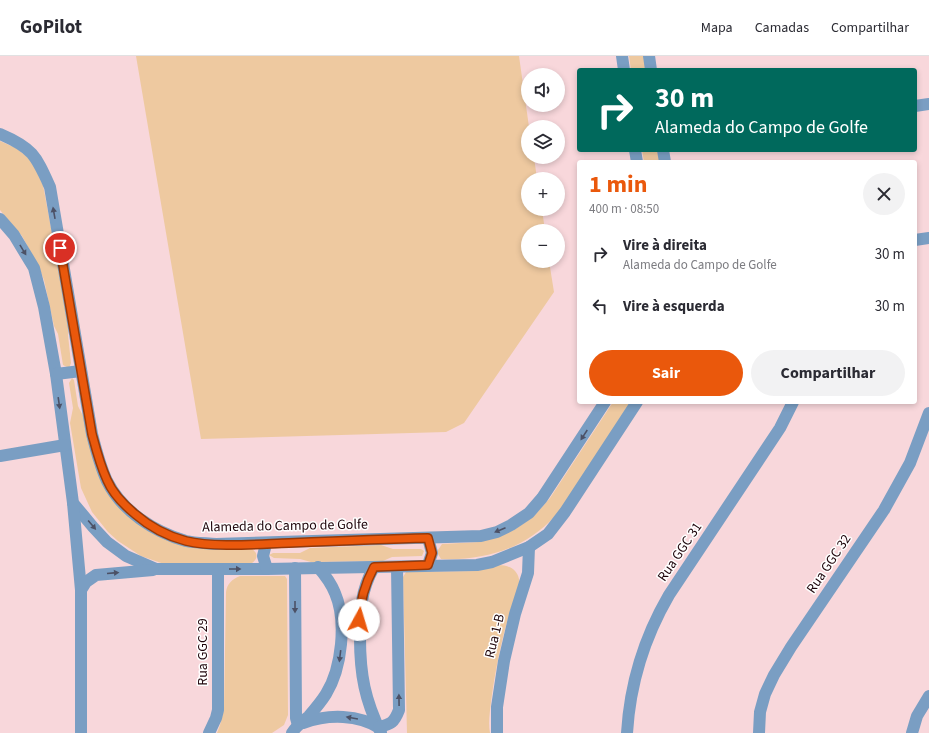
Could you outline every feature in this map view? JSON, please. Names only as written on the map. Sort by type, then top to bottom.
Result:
[{"type":"street","points":[[622,56],[624,68]]},
{"type":"street","points":[[649,56],[651,68]]},
{"type":"street","points":[[917,106],[929,104]]},
{"type":"street","name":"Alameda do Campo de Golfe","points":[[0,134],[25,146],[38,160],[50,187],[92,434],[107,480],[126,507],[143,521],[166,534],[187,541],[216,544],[266,544],[481,536],[497,532],[529,513],[542,498],[605,404]]},
{"type":"street","points":[[0,219],[14,235],[34,268],[44,307],[56,374],[73,502],[81,590],[81,733]]},
{"type":"street","points":[[917,240],[929,238]]},
{"type":"street","points":[[56,374],[81,371]]},
{"type":"street","points":[[81,590],[86,582],[96,575],[156,570],[477,565],[503,558],[529,547],[548,534],[565,512],[636,404]]},
{"type":"street","name":"Rua GGC 31","points":[[627,733],[632,688],[645,644],[660,610],[780,428],[792,404]]},
{"type":"street","name":"Rua GGC 32","points":[[759,733],[760,712],[765,694],[774,675],[791,647],[884,510],[910,463],[929,413]]},
{"type":"street","points":[[0,456],[65,445]]},
{"type":"street","points":[[73,502],[107,542],[126,556],[156,570]]},
{"type":"street","points":[[428,538],[432,553],[428,565]]},
{"type":"street","points":[[266,544],[262,556],[267,569]]},
{"type":"street","name":"Rua 1-B","points":[[497,733],[498,708],[504,661],[515,614],[528,573],[529,547]]},
{"type":"street","points":[[295,729],[318,705],[326,693],[337,669],[340,657],[341,624],[339,604],[331,584],[318,567]]},
{"type":"street","points":[[374,567],[366,585],[360,608],[360,664],[367,697],[382,731]]},
{"type":"street","points":[[382,731],[396,719],[399,710],[397,567]]},
{"type":"street","points":[[295,568],[295,729]]},
{"type":"street","name":"Rua GGC 29","points":[[209,733],[215,722],[218,710],[218,569]]},
{"type":"street","points":[[912,733],[917,716],[929,696]]},
{"type":"street","points":[[286,733],[322,718],[334,717],[357,719],[382,731]]},
{"type":"shaded area","points":[[136,56],[519,56],[521,70],[521,112],[527,112],[528,120],[521,120],[521,164],[535,164],[536,172],[521,172],[521,216],[543,216],[544,224],[521,224],[521,268],[550,268],[554,292],[464,423],[446,432],[201,439]]},
{"type":"shaded area","points":[[629,56],[645,56],[647,68],[631,68]]},
{"type":"shaded area","points":[[0,141],[16,148],[31,160],[43,185],[69,324],[68,335],[71,363],[69,368],[63,365],[58,334],[54,326],[44,280],[38,265],[22,236],[0,210]]},
{"type":"shaded area","points":[[642,152],[658,152],[660,160],[644,160]]},
{"type":"shaded area","points":[[72,378],[74,380],[78,406],[85,420],[95,466],[146,530],[252,549],[256,554],[256,558],[252,563],[167,565],[141,556],[118,541],[108,532],[92,512],[81,488],[70,423],[73,408],[69,383]]},
{"type":"shaded area","points":[[612,404],[630,404],[559,511],[531,537],[503,551],[473,558],[441,559],[438,554],[438,550],[442,544],[479,542],[514,530],[534,516],[550,498]]},
{"type":"shaded area","points":[[381,545],[393,549],[421,549],[424,551],[422,556],[392,557],[383,561],[311,562],[300,559],[274,558],[269,555],[273,553],[300,553],[310,548]]},
{"type":"shaded area","points":[[498,565],[509,567],[514,570],[518,576],[519,583],[496,668],[490,714],[490,733],[407,733],[403,577],[406,572],[477,571]]},
{"type":"shaded area","points":[[240,576],[285,576],[287,579],[288,715],[284,725],[272,733],[217,733],[224,709],[226,592],[230,582]]},
{"type":"route","points":[[60,248],[92,434],[107,480],[126,507],[143,521],[166,534],[187,541],[216,544],[266,544],[428,538],[432,553],[428,565],[374,567],[369,576],[363,594],[359,620]]}]
